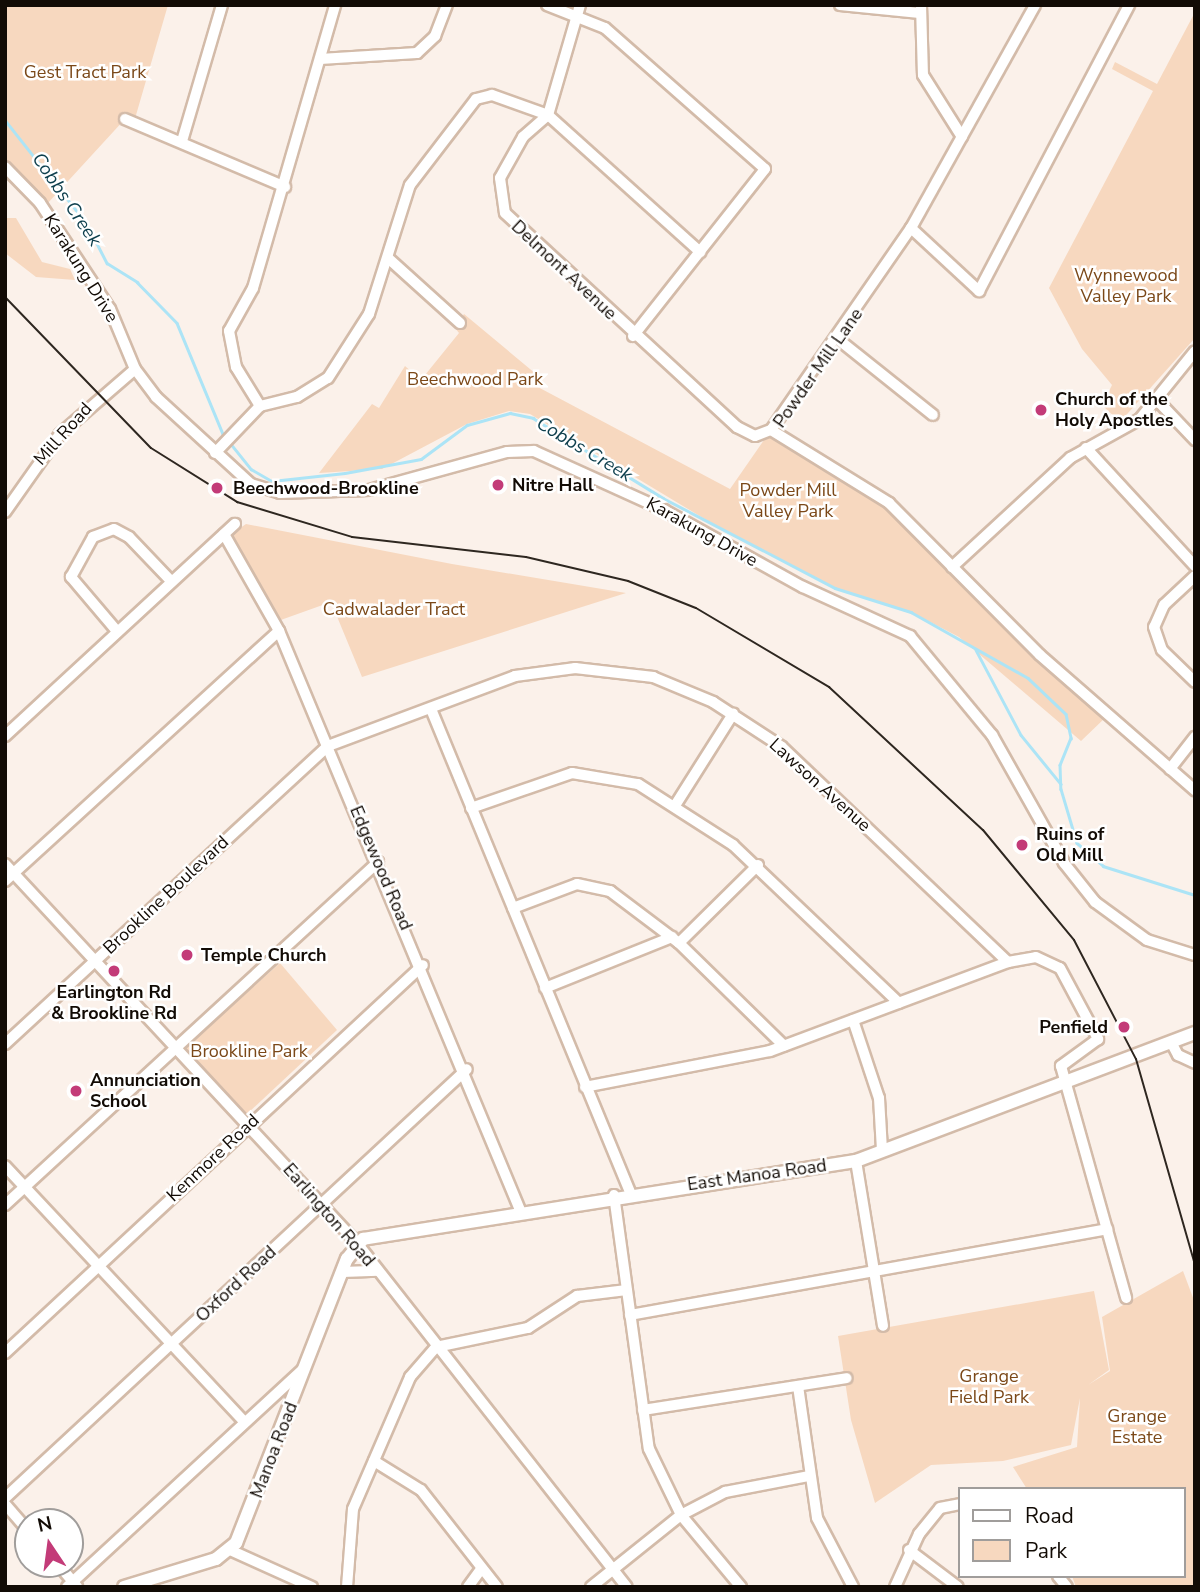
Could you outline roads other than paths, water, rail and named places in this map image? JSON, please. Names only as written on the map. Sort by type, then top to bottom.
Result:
[{"type":"main road","points":[[1171,1042],[1195,1033]]},
{"type":"main road","name":"East Manoa Road","points":[[357,1243],[520,1210],[856,1161],[1171,1042]]},
{"type":"main road","name":"Manoa Road","points":[[230,1550],[307,1366],[342,1272],[357,1243]]},
{"type":"main road","points":[[125,1587],[230,1550]]},
{"type":"street","points":[[182,141],[222,5]]},
{"type":"street","points":[[260,406],[236,367],[229,331],[253,288],[285,187],[335,5]]},
{"type":"street","points":[[320,59],[417,53],[435,36],[447,5]]},
{"type":"street","points":[[547,5],[604,28],[765,169],[634,336]]},
{"type":"street","points":[[548,115],[580,5]]},
{"type":"street","points":[[841,5],[920,9],[923,75],[962,137]]},
{"type":"street","name":"Powder Mill Lane","points":[[1035,5],[912,228],[839,340],[771,430],[871,489],[1097,708],[1195,790]]},
{"type":"street","points":[[912,228],[979,291],[1129,5]]},
{"type":"street","points":[[218,450],[260,406],[297,397],[328,378],[369,314],[410,185],[466,107],[492,95],[548,115],[700,252]]},
{"type":"street","name":"Delmont Avenue","points":[[548,115],[523,137],[500,178],[505,213],[634,336],[737,427],[755,436],[771,430]]},
{"type":"street","points":[[125,119],[285,187]]},
{"type":"street","name":"Karakung Drive","points":[[5,167],[40,203],[110,309],[135,369],[261,489],[317,494],[369,490],[507,452],[534,451],[664,510],[818,595],[892,625],[920,645],[958,687],[1095,902],[1147,940],[1195,955]]},
{"type":"street","points":[[388,258],[460,323]]},
{"type":"street","points":[[839,340],[933,415]]},
{"type":"street","points":[[952,567],[1086,448],[1124,431],[1158,401],[1195,351]]},
{"type":"street","name":"Mill Road","points":[[5,512],[60,434],[135,369]]},
{"type":"street","points":[[1158,401],[1195,440]]},
{"type":"street","points":[[1086,448],[1195,566]]},
{"type":"street","points":[[5,736],[116,630],[235,524]]},
{"type":"street","points":[[116,630],[71,577],[93,537],[114,528],[129,537],[170,582]]},
{"type":"street","name":"Edgewood Road","points":[[224,534],[279,631],[467,1069],[520,1210]]},
{"type":"street","points":[[1195,576],[1164,605],[1154,627],[1162,650],[1195,682]]},
{"type":"street","points":[[5,881],[279,631]]},
{"type":"street","name":"Lawson Avenue","points":[[328,746],[515,676],[575,668],[653,677],[733,714],[827,787],[1008,962]]},
{"type":"street","points":[[431,709],[585,1087],[631,1192]]},
{"type":"street","points":[[676,804],[733,714]]},
{"type":"street","points":[[1170,769],[1195,737]]},
{"type":"street","name":"Brookline Boulevard","points":[[5,1044],[328,746]]},
{"type":"street","points":[[471,808],[572,773],[616,777],[676,804],[758,865],[899,1003]]},
{"type":"street","points":[[5,1205],[378,862]]},
{"type":"street","name":"Earlington Road","points":[[5,864],[357,1243],[627,1587]]},
{"type":"street","points":[[545,988],[675,940],[758,865]]},
{"type":"street","points":[[513,908],[593,884],[675,940],[784,1046]]},
{"type":"street","points":[[585,1087],[784,1046],[1008,962],[1036,957],[1060,968],[1096,1035],[1087,1050],[1061,1066],[1126,1298]]},
{"type":"street","name":"Kenmore Road","points":[[5,1353],[423,965]]},
{"type":"street","points":[[853,1020],[879,1098],[882,1150]]},
{"type":"street","points":[[1171,1042],[1178,1055],[1195,1063]]},
{"type":"street","name":"Oxford Road","points":[[5,1498],[467,1069]]},
{"type":"street","points":[[856,1161],[883,1326]]},
{"type":"street","points":[[5,1166],[243,1420]]},
{"type":"street","points":[[614,1195],[652,1460],[681,1515],[741,1587]]},
{"type":"street","points":[[630,1315],[1107,1228]]},
{"type":"street","points":[[342,1272],[378,1271]]},
{"type":"street","points":[[347,1587],[353,1509],[410,1377],[436,1347],[528,1328],[577,1296],[627,1290]]},
{"type":"street","points":[[72,1585],[243,1420],[307,1366]]},
{"type":"street","points":[[643,1410],[847,1378]]},
{"type":"street","points":[[798,1386],[809,1476],[827,1546],[853,1587]]},
{"type":"street","points":[[374,1461],[421,1490],[497,1587]]},
{"type":"street","points":[[591,1587],[611,1567],[681,1515],[747,1484],[809,1476]]},
{"type":"street","points":[[895,1587],[909,1550],[940,1508],[958,1504]]},
{"type":"street","points":[[230,1550],[312,1587]]},
{"type":"street","points":[[909,1550],[958,1587]]},
{"type":"street","points":[[468,1587],[481,1569]]},
{"type":"waterway","name":"Cobbs Creek","points":[[5,120],[87,224],[107,263],[137,282],[177,323],[223,434],[251,469],[272,481],[345,473],[421,459],[467,425],[510,413],[533,418],[663,498],[835,588],[911,612],[1028,678],[1066,714],[1071,738],[1060,765],[1061,789],[1077,843],[1103,866],[1195,895]]},
{"type":"waterway","name":"Cobbs Creek","points":[[976,650],[1021,735],[1061,784]]},
{"type":"tram line","points":[[5,297],[151,448],[237,502],[352,537],[526,557],[628,581],[696,608],[829,687],[983,830],[1074,940],[1136,1059],[1195,1265]]},
{"type":"place","name":"Church of the Holy Apostles","points":[[1041,410]]},
{"type":"place","name":"Nitre Hall","points":[[498,485]]},
{"type":"place","name":"Beechwood-Brookline","points":[[217,488]]},
{"type":"place","name":"Ruins of Old Mill","points":[[1022,845]]},
{"type":"place","name":"Temple Church","points":[[187,955]]},
{"type":"place","name":"Earlington Rd & Brookline Rd","points":[[114,971]]},
{"type":"place","name":"Penfield","points":[[1124,1027]]},
{"type":"place","name":"Annunciation School","points":[[76,1091]]},
{"type":"park label","name":"Gest Tract Park","points":[[85,72]]},
{"type":"park label","name":"Wynnewood Valley Park","points":[[1126,286]]},
{"type":"park label","name":"Beechwood Park","points":[[475,379]]},
{"type":"park label","name":"Powder Mill Valley Park","points":[[788,501]]},
{"type":"park label","name":"Cadwalader Tract","points":[[394,609]]},
{"type":"park label","name":"Brookline Park","points":[[249,1051]]},
{"type":"park label","name":"Grange Field Park","points":[[989,1387]]},
{"type":"park label","name":"Grange Estate","points":[[1137,1427]]}]
